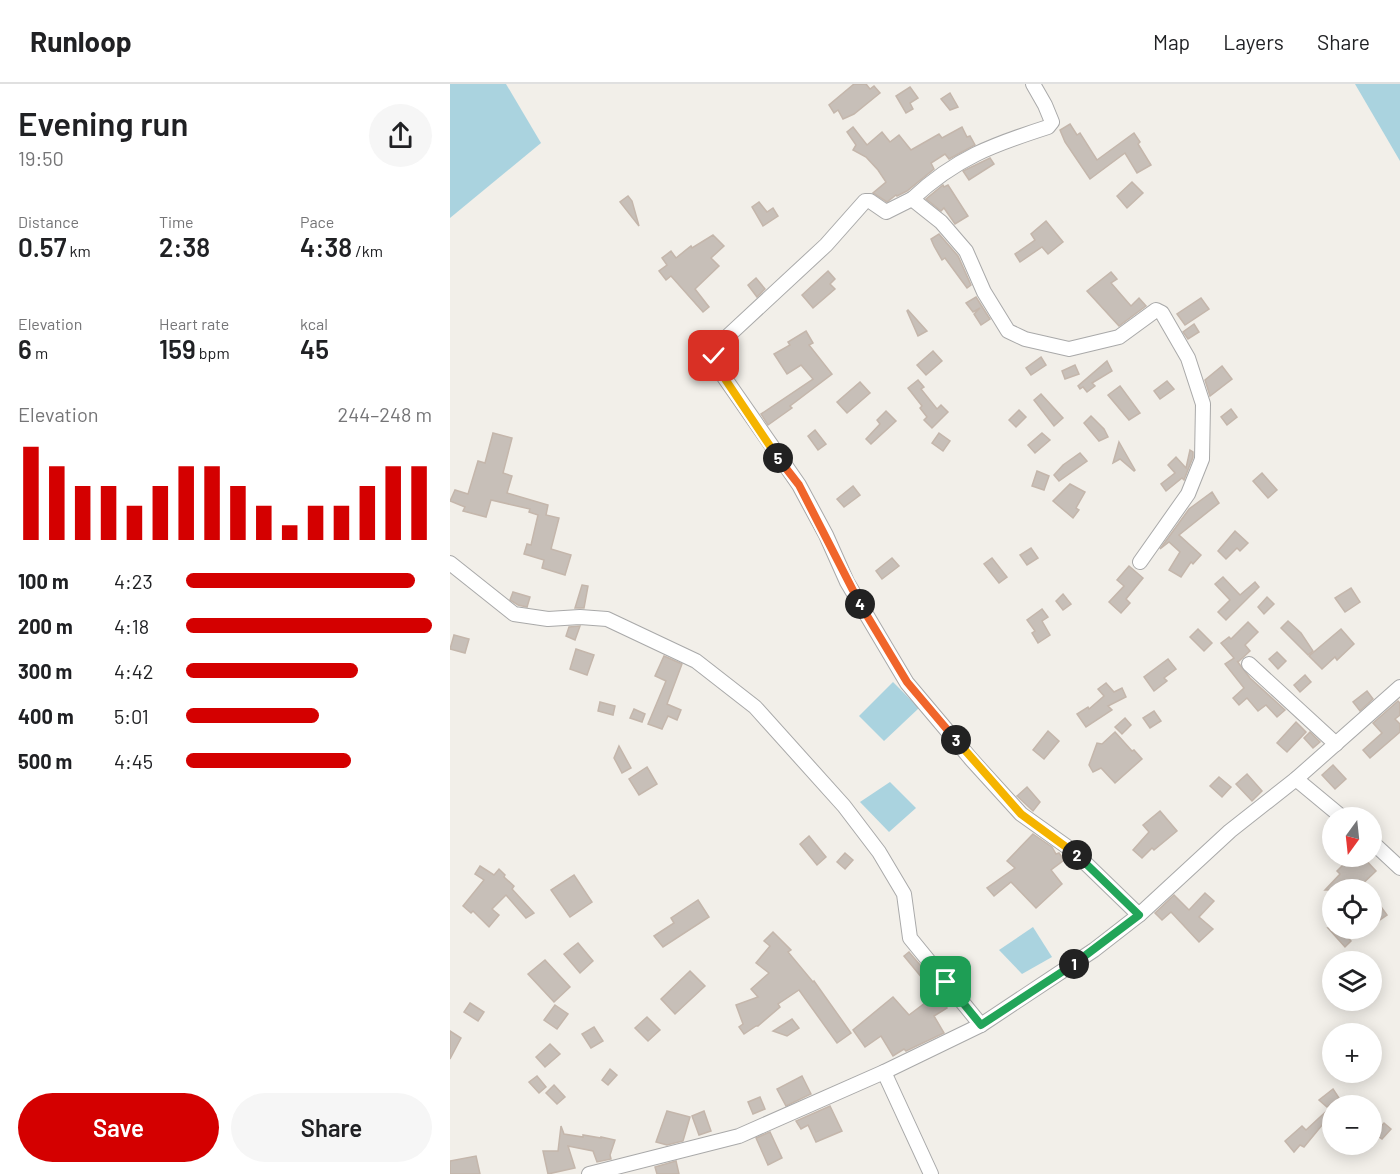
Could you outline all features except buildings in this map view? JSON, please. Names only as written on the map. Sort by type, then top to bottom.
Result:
[{"type":"street","points":[[1033,84],[1050,116],[1052,122],[1048,127],[983,149],[958,163],[929,184],[912,200],[884,212],[870,201],[865,201],[826,245],[715,348],[715,364],[799,485],[847,582],[907,682],[971,759],[1021,814],[1073,851],[1139,915]]},
{"type":"street","points":[[912,200],[941,222],[966,251],[984,292],[1008,331],[1016,335],[1069,349],[1119,337],[1156,310],[1162,313],[1188,358],[1203,404],[1202,459],[1188,494],[1140,562]]},
{"type":"street","points":[[450,563],[514,614],[548,619],[580,617],[607,619],[696,661],[755,707],[844,806],[879,852],[904,894],[910,938],[981,1025]]},
{"type":"street","points":[[1250,664],[1336,744]]},
{"type":"street","points":[[589,1174],[739,1136],[884,1072],[981,1025],[1094,950],[1139,915],[1230,831],[1296,780],[1400,687]]},
{"type":"street","points":[[1296,780],[1329,807]]},
{"type":"street","points":[[1382,851],[1400,868]]},
{"type":"street","points":[[884,1072],[931,1174]]},
{"type":"water","points":[[450,84],[506,84],[541,143],[450,218]]},
{"type":"water","points":[[1355,84],[1400,84],[1400,161]]},
{"type":"water","points":[[893,682],[919,708],[884,741],[859,716]]},
{"type":"water","points":[[890,782],[916,808],[889,832],[860,802]]},
{"type":"water","points":[[1033,927],[1052,957],[1022,974],[999,950]]},
{"type":"route","points":[[714,356],[715,364],[799,485],[847,582],[907,682],[971,759],[1021,814],[1073,851],[1139,915],[1094,950],[981,1025],[946,982]]}]
